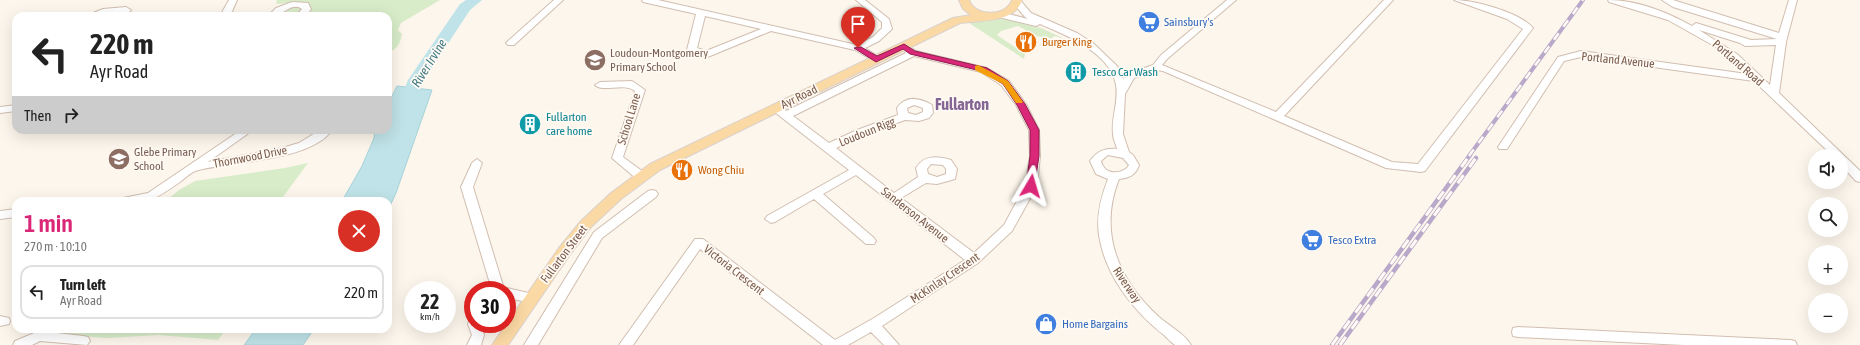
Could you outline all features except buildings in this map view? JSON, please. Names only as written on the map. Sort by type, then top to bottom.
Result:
[{"type":"main road","points":[[986,16],[978,14],[964,2],[957,20],[1001,15],[1013,10],[1017,1]]},
{"type":"main road","name":"Ayr Road","points":[[642,177],[655,167],[689,149],[781,111],[876,59],[908,49],[957,20]]},
{"type":"main road","name":"Fullarton Street","points":[[500,345],[586,224],[616,196],[642,177]]},
{"type":"street","points":[[125,12],[132,0]]},
{"type":"street","points":[[227,12],[232,0]]},
{"type":"street","points":[[511,43],[558,0]]},
{"type":"street","points":[[646,0],[858,48],[876,59]]},
{"type":"street","points":[[858,48],[876,39],[887,29],[886,21],[860,0]]},
{"type":"street","points":[[1156,67],[1164,56],[1232,0]]},
{"type":"street","points":[[1278,116],[1389,0]]},
{"type":"street","points":[[1120,93],[1130,76],[1156,67],[1166,69],[1390,165],[1421,168],[1528,28],[1510,18],[1458,0]]},
{"type":"street","points":[[1666,0],[1676,5],[1781,39]]},
{"type":"street","points":[[1774,94],[1781,39],[1794,0]]},
{"type":"street","points":[[1017,1],[1028,15],[1062,30],[1090,45],[1117,65],[1138,72]]},
{"type":"street","name":"Portland Road","points":[[1615,1],[1671,18],[1719,45],[1774,94],[1832,149]]},
{"type":"street","points":[[277,12],[281,8],[296,4],[303,5],[306,8],[304,12]]},
{"type":"street","points":[[701,12],[692,50],[707,54],[771,28]]},
{"type":"street","points":[[1001,15],[1062,30]]},
{"type":"street","points":[[1671,18],[1751,43]]},
{"type":"street","points":[[1719,45],[1781,39]]},
{"type":"street","name":"Ayr Road","points":[[781,111],[908,49]]},
{"type":"street","name":"McKinlay Crescent","points":[[837,345],[873,325],[974,260],[1008,228],[1031,186],[1035,156],[1034,130],[1021,104],[1005,83],[984,70],[908,49]]},
{"type":"street","points":[[1100,53],[1110,64],[1118,77],[1120,93],[1118,134],[1124,154]]},
{"type":"street","name":"Portland Avenue","points":[[1503,146],[1561,59],[1581,54],[1755,78]]},
{"type":"street","name":"School Lane","points":[[600,85],[632,84],[640,90],[617,158],[642,177]]},
{"type":"street","points":[[0,110],[12,108]]},
{"type":"street","name":"Sanderson Avenue","points":[[781,111],[974,260]]},
{"type":"street","name":"Loudoun Rigg","points":[[828,148],[861,132],[905,116]]},
{"type":"street","points":[[146,197],[151,196],[242,134]]},
{"type":"street","name":"Thornwood Drive","points":[[193,168],[290,150],[324,134]]},
{"type":"street","points":[[1107,152],[1118,134]]},
{"type":"street","points":[[1107,152],[1124,154],[1132,160],[1134,165],[1132,170],[1123,176],[1109,179],[1095,165],[1095,161],[1101,154],[1107,152]]},
{"type":"street","points":[[477,163],[467,187],[495,281]]},
{"type":"street","points":[[1848,165],[1860,178]]},
{"type":"street","points":[[771,218],[857,170]]},
{"type":"street","points":[[894,198],[926,178]]},
{"type":"street","name":"Riverway","points":[[1109,179],[1104,210],[1106,245],[1116,272],[1132,297],[1155,320],[1184,344]]},
{"type":"street","points":[[531,345],[598,235],[652,194]]},
{"type":"street","points":[[815,194],[870,241]]},
{"type":"street","points":[[0,215],[12,214]]},
{"type":"street","name":"Victoria Crescent","points":[[626,345],[699,242],[832,345]]},
{"type":"street","points":[[516,295],[532,298]]},
{"type":"street","points":[[873,325],[892,345]]},
{"type":"street","points":[[1518,332],[1790,345]]},
{"type":"street","points":[[474,345],[477,333]]},
{"type":"street","points":[[20,345],[39,336],[83,340],[78,345]]},
{"type":"green space","points":[[277,0],[440,0],[401,23],[398,30],[402,34],[399,43],[392,50],[392,12],[287,12],[289,3],[276,4]]},
{"type":"green space","points":[[978,19],[1004,19],[1041,28],[1069,41],[1068,44],[1065,43],[1066,40],[1055,36],[1050,39],[1037,36],[1018,26],[1001,31],[997,35],[1025,54],[1024,59],[969,23]]},
{"type":"green space","points":[[308,163],[283,197],[171,197],[179,190],[195,181],[285,168]]},
{"type":"green space","points":[[42,333],[223,333],[218,340],[159,335],[107,338]]},
{"type":"water","points":[[397,86],[432,90],[392,202],[392,197],[344,197],[362,166],[374,134],[392,134],[392,96]]},
{"type":"water","points":[[253,333],[311,333],[303,345],[244,345]]},
{"type":"waterway","name":"River Irvine","points":[[404,109],[416,80],[465,7],[475,0]]},
{"type":"railway","points":[[1469,156],[1583,0]]},
{"type":"railway","points":[[1332,345],[1470,155]]},
{"type":"railway","points":[[1340,345],[1476,158]]},
{"type":"slow traffic","points":[[978,68],[1005,83],[1019,102]]},
{"type":"place","name":"Sainsbury's","points":[[1149,22]]},
{"type":"place","name":"Burger King","points":[[1026,42]]},
{"type":"place","name":"Loudoun-Montgomery Primary School","points":[[595,60]]},
{"type":"place","name":"Tesco Car Wash","points":[[1076,72]]},
{"type":"place","name":"Fullarton care home","points":[[530,124]]},
{"type":"place","name":"Glebe Primary School","points":[[119,159]]},
{"type":"place","name":"Wong Chiu","points":[[682,170]]},
{"type":"place","name":"Tesco Extra","points":[[1312,240]]},
{"type":"place","name":"Home Bargains","points":[[1046,324]]},
{"type":"district","name":"Fullarton","points":[[962,104]]},
{"type":"route","points":[[858,48],[876,59],[904,46],[913,53],[959,62],[984,70],[1005,83],[1021,104],[1034,130],[1035,156],[1031,186]]}]
